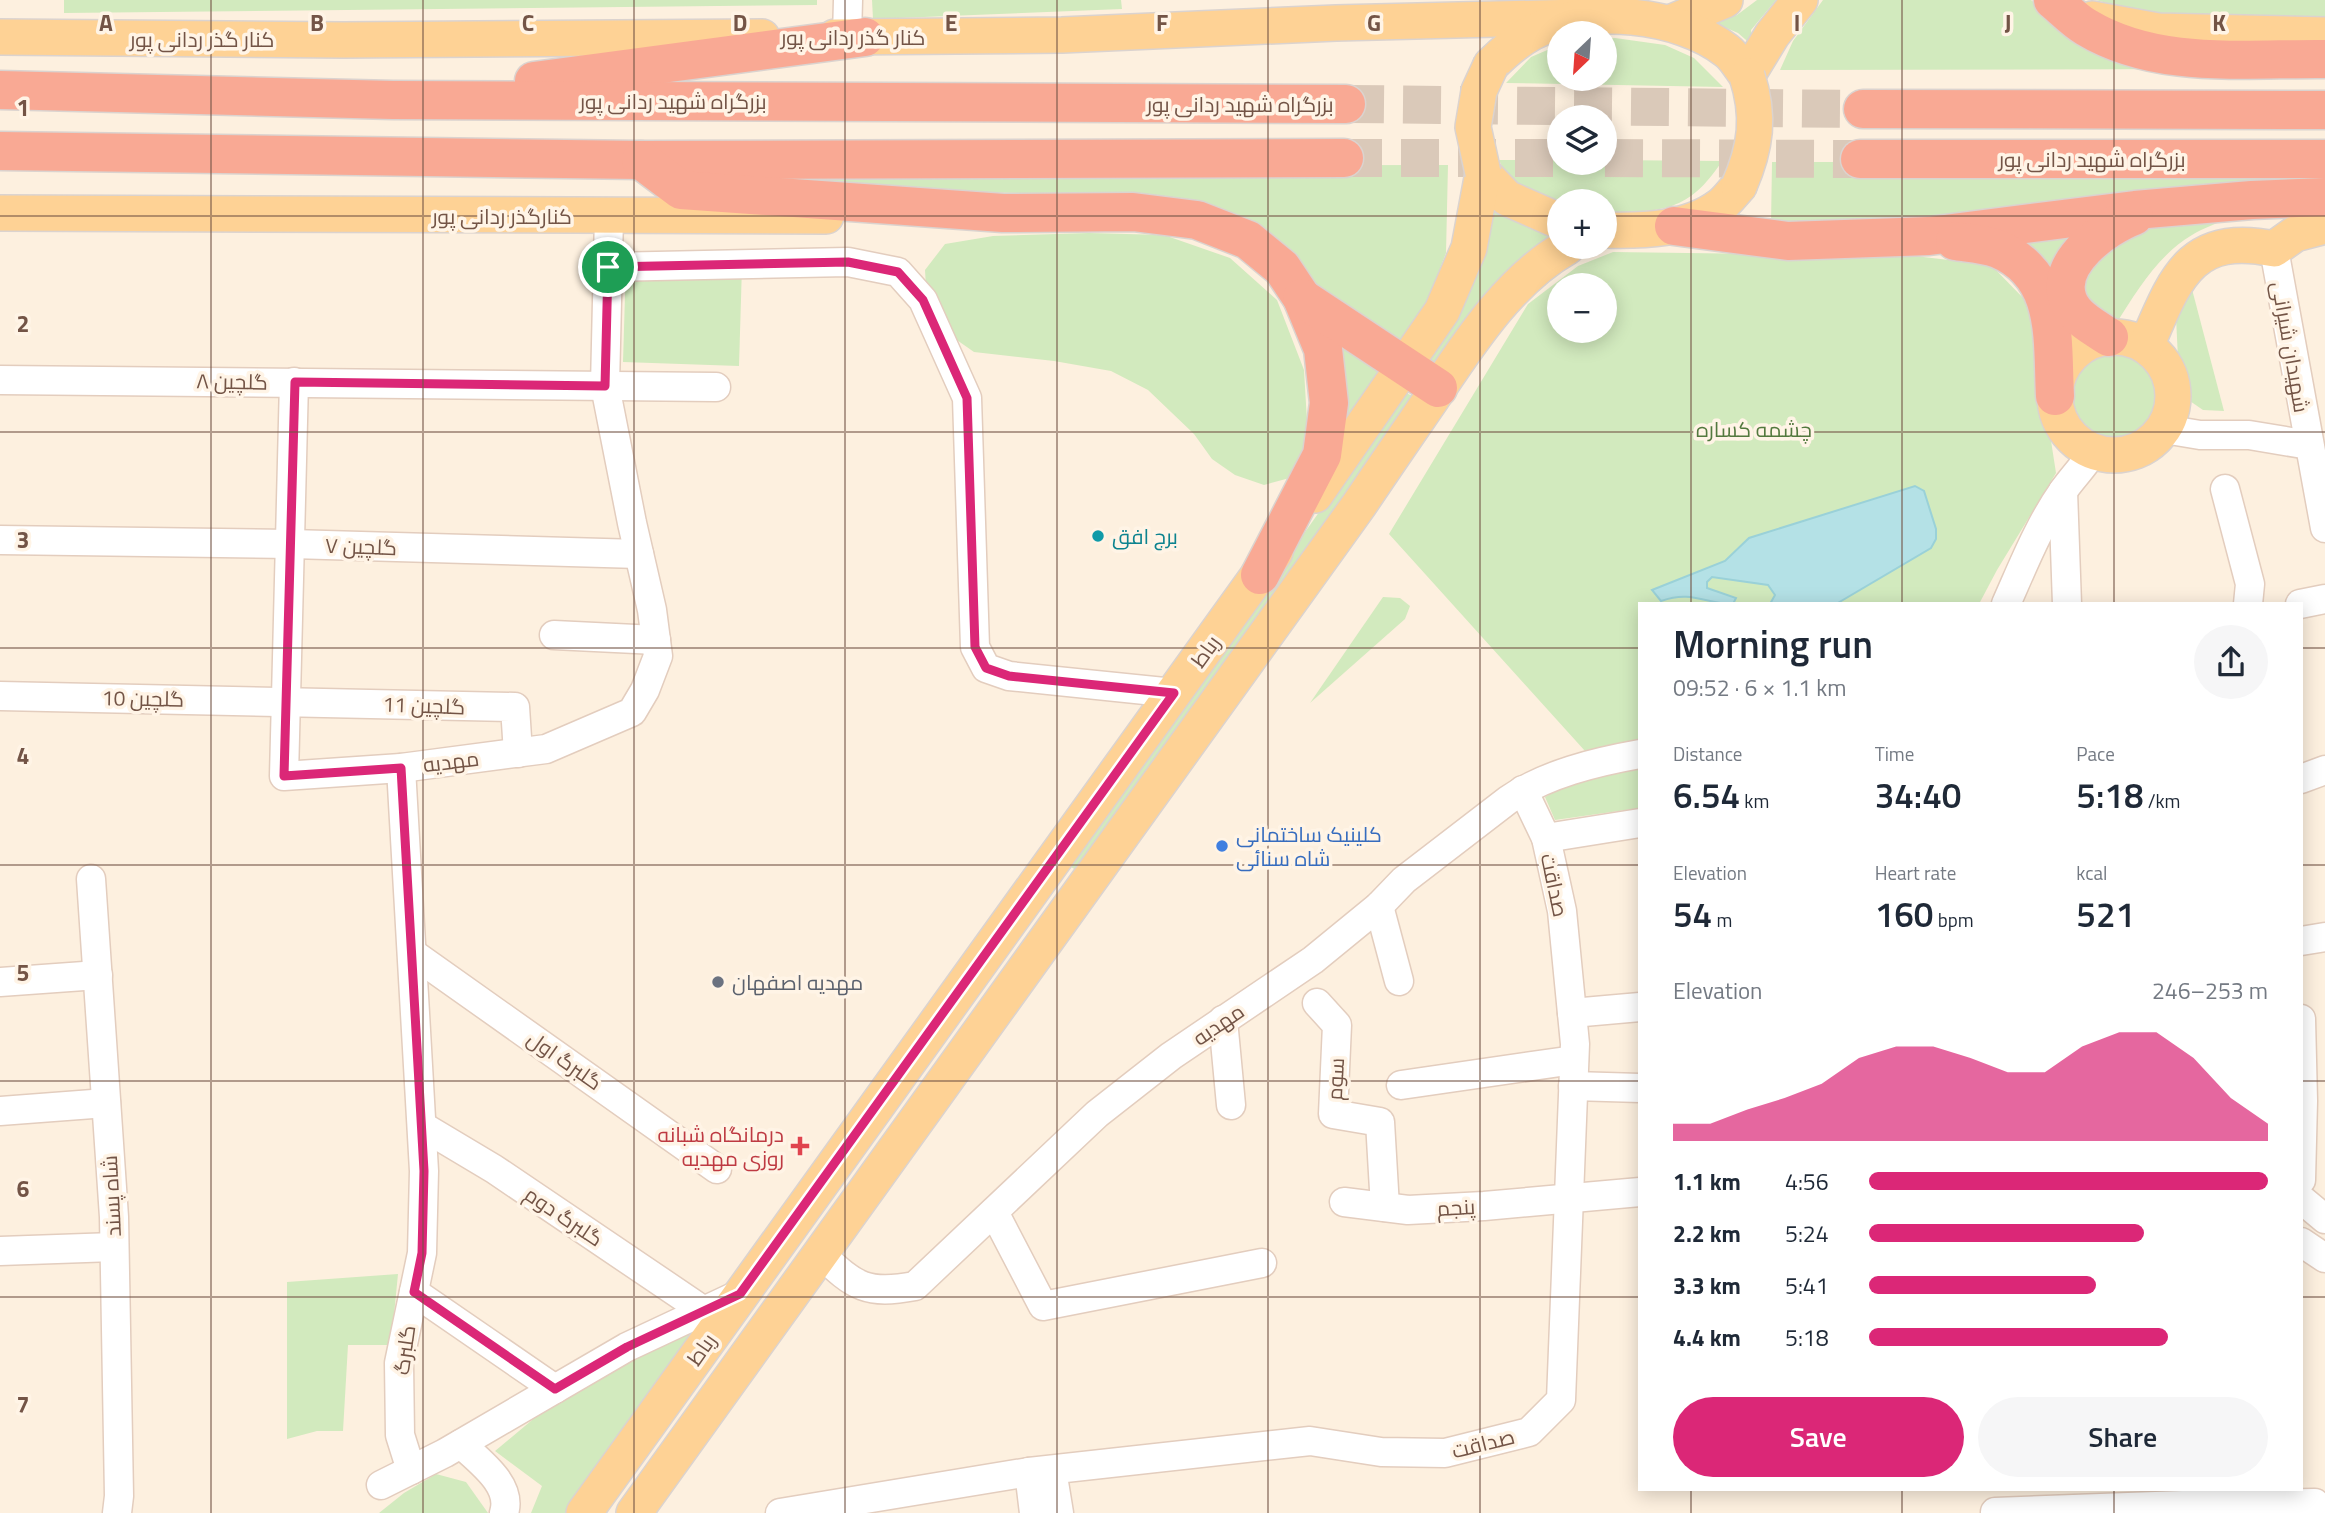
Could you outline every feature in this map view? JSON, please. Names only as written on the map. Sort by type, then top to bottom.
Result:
[{"type":"highway","points":[[2061,7],[2086,27],[2130,48],[2177,58],[2325,59]]},
{"type":"highway","points":[[393,100],[856,37]]},
{"type":"highway","name":"بزرگراه شهید ردانی پور","points":[[0,90],[393,100],[1346,104]]},
{"type":"highway","points":[[1863,109],[2325,110]]},
{"type":"highway","points":[[0,151],[641,160],[1344,158]]},
{"type":"highway","name":"بزرگراه شهید ردانی پور","points":[[1860,159],[2325,159]]},
{"type":"highway","points":[[641,160],[681,190],[1003,213],[1133,212],[1197,220],[1248,240],[1282,268],[1302,298],[1323,349],[1329,403],[1322,455],[1260,575]]},
{"type":"highway","points":[[1674,226],[1788,242],[1929,236],[2157,209],[2252,200],[2325,197]]},
{"type":"highway","points":[[2109,337],[2090,325],[2067,299],[2067,278],[2078,254],[2098,234],[2122,220],[2157,209]]},
{"type":"highway","points":[[1929,236],[1996,248],[2022,263],[2042,286],[2052,324],[2055,396]]},
{"type":"highway","points":[[1302,298],[1438,388]]},
{"type":"main road","points":[[1671,23],[1725,0]]},
{"type":"main road","points":[[1617,230],[1674,226],[1703,216],[1721,205],[1739,186],[1751,160],[1755,125],[1755,100],[1747,76],[1772,35],[1800,0]]},
{"type":"main road","points":[[2061,7],[2100,22],[2158,32],[2325,35]]},
{"type":"main road","points":[[1547,216],[1507,198],[1483,173],[1473,127],[1479,91],[1491,65],[1510,45],[1535,31],[1581,17]]},
{"type":"main road","name":"کنار گذر ردانی پور","points":[[0,37],[343,40],[1062,35],[1336,23],[1625,17],[1671,23],[1703,35],[1729,52],[1747,76]]},
{"type":"main road","name":"رباط","points":[[584,1513],[1260,575],[1442,311],[1469,248],[1483,173]]},
{"type":"main road","name":"کنارگذر ردانی پور","points":[[0,213],[609,216],[1003,213]]},
{"type":"main road","points":[[2146,346],[2166,299],[2184,269],[2213,248],[2248,243],[2274,249],[2295,234],[2325,226]]},
{"type":"main road","name":"رباط","points":[[634,1513],[1359,505],[1438,388],[1513,289],[1548,259]]},
{"type":"main road","points":[[2109,337],[2132,340],[2146,346],[2158,356],[2167,369],[2172,384],[2174,399],[2171,415],[2164,429],[2140,450],[2125,454],[2093,452],[2077,443],[2065,430],[2057,414],[2057,379],[2064,363],[2077,350],[2092,341],[2109,337]]},
{"type":"main road","points":[[1002,932],[1035,956]]},
{"type":"street","points":[[848,0],[856,37]]},
{"type":"street","name":"مهدیه","points":[[295,382],[284,776],[401,768],[546,749],[632,712],[645,690],[658,656],[652,610],[605,386],[609,216]]},
{"type":"street","name":"شهیدان شیرانی","points":[[2274,249],[2325,528]]},
{"type":"street","points":[[608,267],[848,262],[898,272],[923,300],[967,398],[975,647],[986,668],[1009,676],[1174,693]]},
{"type":"street","name":"گلچین ۸","points":[[0,380],[716,387]]},
{"type":"street","points":[[2164,429],[2200,435],[2249,435],[2309,444]]},
{"type":"street","points":[[2007,602],[2037,535],[2063,491],[2083,469],[2093,452]]},
{"type":"street","points":[[2225,489],[2250,584],[2248,602]]},
{"type":"street","points":[[2063,491],[2067,602]]},
{"type":"street","name":"گلچین ۷","points":[[0,540],[290,544],[639,554]]},
{"type":"street","points":[[2303,603],[2325,598]]},
{"type":"street","points":[[554,635],[656,640]]},
{"type":"street","name":"گلچین 10","points":[[0,696],[286,701]]},
{"type":"street","name":"گلچین 11","points":[[286,701],[515,708],[518,753]]},
{"type":"street","name":"مهدیه","points":[[821,1254],[845,1277],[864,1287],[889,1290],[915,1286],[1097,1114],[1171,1056],[1313,960],[1379,906],[1404,880],[1523,790],[1598,762],[1638,754]]},
{"type":"street","name":"گلبرگ","points":[[401,768],[424,1171],[422,1253],[399,1363],[400,1435],[411,1470]]},
{"type":"street","points":[[2303,778],[2325,770]]},
{"type":"street","name":"صداقت","points":[[780,1513],[1040,1471],[1310,1441],[1381,1452],[1445,1453],[1529,1432],[1561,1400],[1574,1073],[1572,1013],[1562,911],[1546,838],[1523,790]]},
{"type":"street","points":[[1546,838],[1638,823]]},
{"type":"street","name":"شاه پسند","points":[[91,879],[114,1247],[119,1496],[117,1513]]},
{"type":"street","points":[[1379,906],[1399,981]]},
{"type":"street","points":[[2303,941],[2325,937]]},
{"type":"street","name":"گلبرگ اول","points":[[412,953],[718,1169]]},
{"type":"street","points":[[0,982],[98,975]]},
{"type":"street","name":"سوم","points":[[1317,1003],[1337,1025],[1333,1114],[1380,1122],[1385,1207]]},
{"type":"street","points":[[1572,1013],[1638,1007]]},
{"type":"street","points":[[1223,1020],[1231,1105]]},
{"type":"street","points":[[2303,1148],[2310,1035]]},
{"type":"street","points":[[1401,1085],[1574,1073],[1638,1088]]},
{"type":"street","points":[[0,1111],[106,1103]]},
{"type":"street","name":"گلبرگ دوم","points":[[422,1126],[494,1169],[704,1311]]},
{"type":"street","name":"پنجم","points":[[1344,1202],[1408,1209],[1638,1192]]},
{"type":"street","points":[[2303,1201],[2325,1219]]},
{"type":"street","points":[[993,1212],[1043,1306],[1262,1263]]},
{"type":"street","points":[[2303,1243],[2325,1258]]},
{"type":"street","points":[[0,1251],[114,1247]]},
{"type":"street","points":[[414,1292],[555,1389]]},
{"type":"street","points":[[380,1485],[461,1444],[627,1347],[740,1294]]},
{"type":"street","points":[[461,1444],[484,1465],[504,1491],[504,1513]]},
{"type":"street","points":[[1034,1513],[1040,1471]]},
{"type":"street","points":[[1040,1471],[1059,1513]]},
{"type":"street","points":[[1996,1505],[2312,1508]]},
{"type":"green space","points":[[64,0],[817,0],[817,5],[64,13]]},
{"type":"green space","points":[[872,0],[1121,0],[1122,9],[873,19]]},
{"type":"green space","points":[[1757,0],[1776,0],[1751,30],[1753,46],[1738,33],[1715,23],[1737,15]]},
{"type":"green space","points":[[1823,0],[2031,0],[2068,32],[2201,69],[1780,70],[1793,41]]},
{"type":"green space","points":[[2096,0],[2325,0],[2325,26],[2160,18]]},
{"type":"green space","points":[[1617,38],[1665,45],[1694,58],[1723,87],[1617,85]]},
{"type":"green space","points":[[1547,50],[1547,84],[1506,83],[1531,57]]},
{"type":"green space","points":[[1499,160],[1547,160],[1547,175],[1617,175],[1617,160],[1722,161],[1710,178],[1686,200],[1672,206],[1643,211],[1617,212],[1617,189],[1547,189],[1547,199],[1523,189],[1504,170]]},
{"type":"green space","points":[[1772,162],[1852,162],[2325,179],[2267,180],[1975,217],[1771,224]]},
{"type":"green space","points":[[1448,165],[1446,253],[1427,302],[1398,343],[1298,271],[1161,196],[878,190],[789,184],[793,166]]},
{"type":"green space","points":[[1487,191],[1509,217],[1517,222],[1547,230],[1547,246],[1439,369],[1428,362],[1464,306],[1477,272]]},
{"type":"green space","points":[[2228,218],[2196,233],[2169,252],[2149,275],[2116,324],[2077,303],[2089,260],[2143,226]]},
{"type":"green space","points":[[2106,223],[2080,242],[2083,339],[2058,367],[2015,245]]},
{"type":"green space","points":[[1089,233],[1164,235],[1230,258],[1277,300],[1304,370],[1308,438],[1297,476],[1264,485],[1235,475],[1212,459],[1194,434],[1148,390],[1111,371],[974,352],[944,331],[927,304],[925,270],[945,244],[993,236]]},
{"type":"green space","name":"چشمه کساره","points":[[1617,252],[1915,256],[1991,265],[2030,305],[2056,473],[1980,602],[1638,602],[1638,741],[1585,751],[1389,534],[1528,304],[1547,290],[1547,343],[1617,343],[1617,273],[1569,273],[1596,259],[1617,259]]},
{"type":"green space","points":[[626,262],[742,266],[739,366],[623,362]]},
{"type":"green space","points":[[2188,274],[2224,411],[2203,410],[2187,399],[2179,380],[2176,317]]},
{"type":"green space","points":[[1316,319],[1383,371],[1334,432]]},
{"type":"green space","points":[[2105,353],[2123,353],[2139,360],[2152,373],[2159,389],[2159,407],[2152,423],[2139,436],[2123,443],[2105,443],[2089,436],[2076,423],[2069,407],[2069,389],[2076,373],[2089,360]]},
{"type":"green space","points":[[1404,392],[1419,399],[1078,871],[1069,866]]},
{"type":"green space","points":[[1383,597],[1400,598],[1410,606],[1405,619],[1310,703]]},
{"type":"green space","points":[[1638,766],[1638,808],[1555,820],[1545,797],[1571,782]]},
{"type":"green space","points":[[398,1274],[391,1345],[348,1345],[343,1431],[317,1431],[287,1439],[287,1282]]},
{"type":"green space","points":[[700,1326],[567,1513],[531,1513],[542,1486],[495,1451],[550,1405],[629,1358]]},
{"type":"green space","points":[[436,1474],[466,1482],[488,1513],[379,1513],[404,1493]]},
{"type":"water","points":[[1915,486],[1924,491],[1936,529],[1936,539],[1931,548],[1839,602],[1771,602],[1775,595],[1768,585],[1712,577],[1707,582],[1707,588],[1736,598],[1734,602],[1690,597],[1661,601],[1652,590],[1725,561],[1749,538]]},
{"type":"tunnel","points":[[1346,104],[1863,109]]},
{"type":"tunnel","points":[[1344,158],[1547,158]]},
{"type":"tunnel","points":[[1617,158],[1860,159]]},
{"type":"place","name":"برج افق","points":[[1098,536]]},
{"type":"place","name":"کلینیک ساختمانی شاه سنائی","points":[[1222,846]]},
{"type":"place","name":"مهدیه اصفهان","points":[[718,982]]},
{"type":"place","name":"درمانگاه شبانه روزی مهدیه","points":[[800,1146]]},
{"type":"route","points":[[848,262],[898,272],[923,300],[967,398],[975,647],[986,668],[1009,676],[1174,693],[740,1294],[627,1347],[555,1389],[414,1292],[422,1253],[424,1171],[401,768],[284,776],[295,382],[605,386],[608,267],[848,262]]}]
